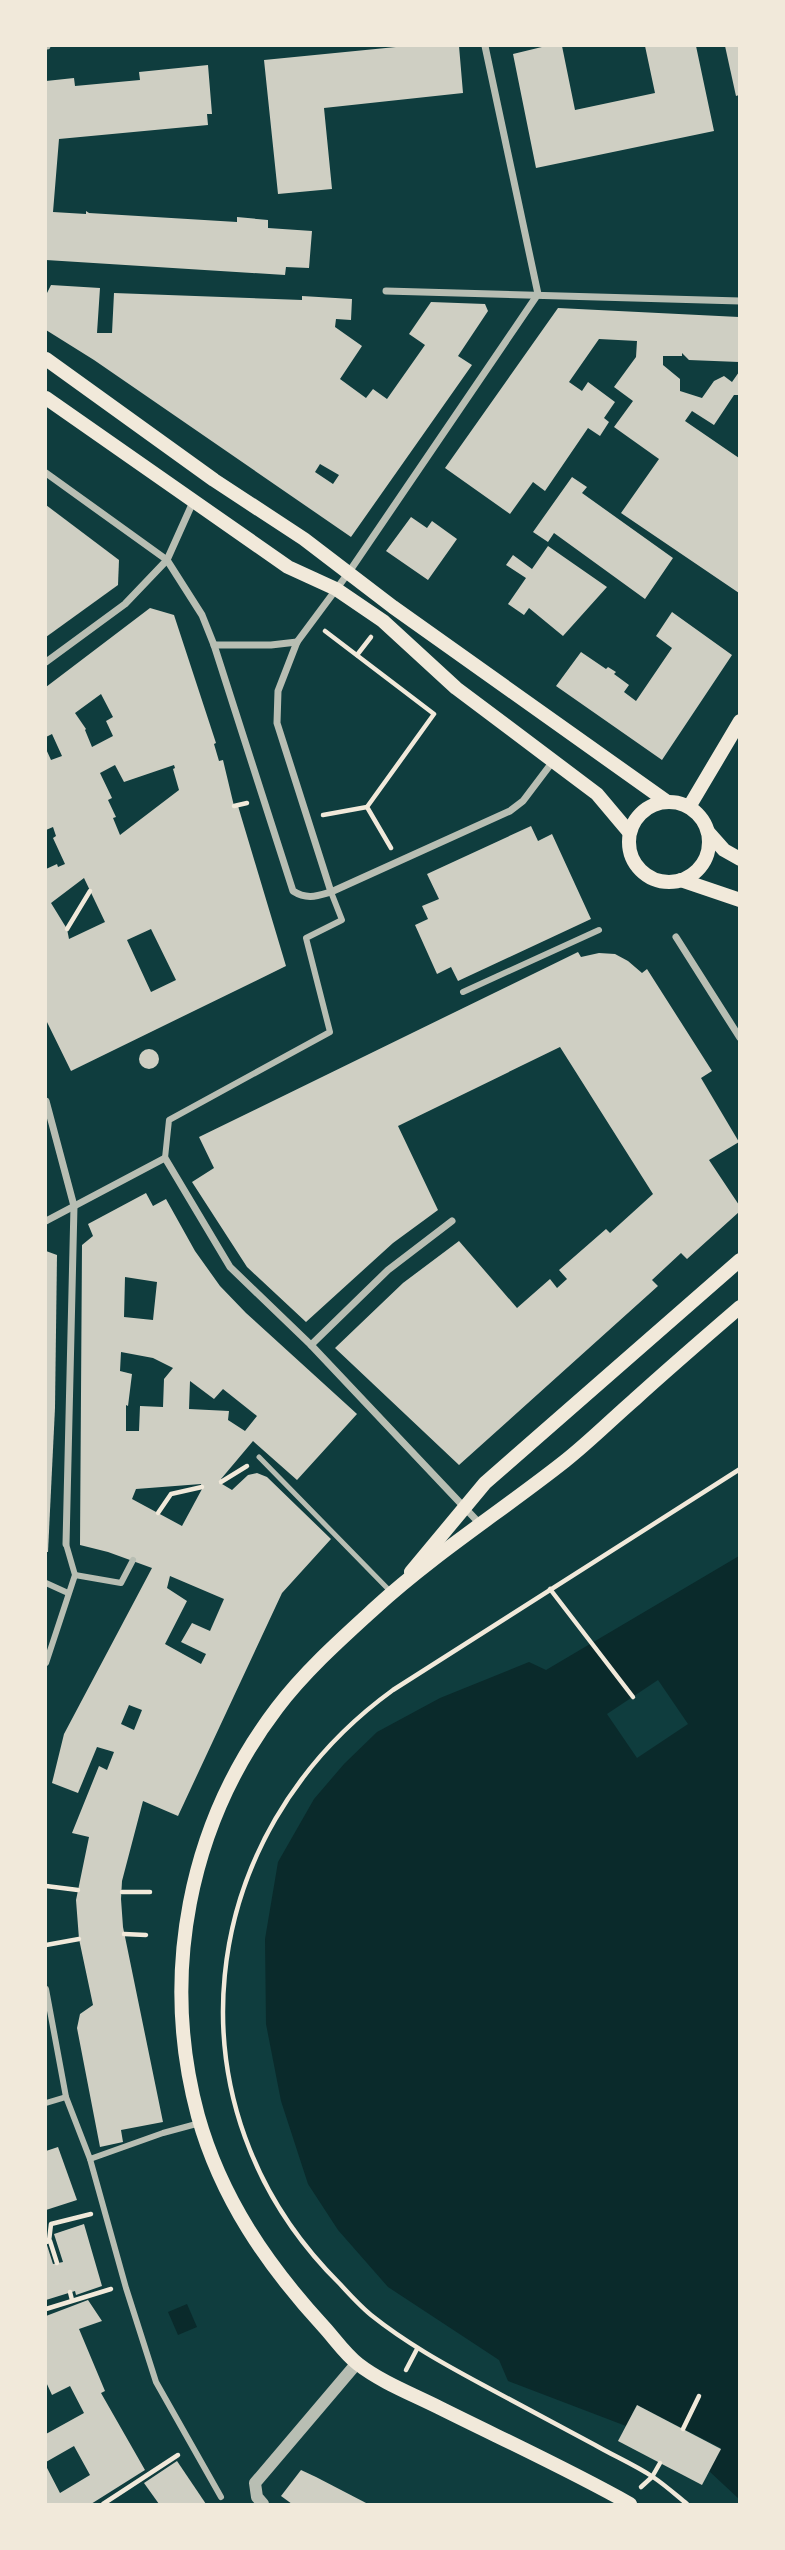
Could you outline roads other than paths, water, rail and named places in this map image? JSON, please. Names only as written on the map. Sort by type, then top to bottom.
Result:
[{"type":"main road","points":[[46,359],[214,480],[349,572],[427,632],[666,802],[689,807],[699,815],[708,832],[724,850],[740,859]]},
{"type":"main road","points":[[46,398],[288,567],[336,589],[383,621],[456,688],[597,794],[629,832]]},
{"type":"main road","points":[[689,807],[740,721]]},
{"type":"main road","points":[[666,802],[650,806],[641,812],[629,832],[629,850],[638,868],[655,880],[681,880],[694,873],[707,856],[708,832]]},
{"type":"main road","points":[[681,880],[740,900]]},
{"type":"main road","points":[[395,1591],[485,1483],[740,1260]]},
{"type":"main road","points":[[628,2503],[357,2363],[285,2284],[250,2235],[218,2173],[200,2123],[187,2068],[181,2019],[181,1979],[187,1913],[208,1833],[242,1760],[275,1711],[314,1666],[395,1591],[569,1458],[740,1307]]},
{"type":"street","points":[[482,1525],[311,1345],[230,1267],[165,1158],[169,1120],[330,1032],[306,938],[342,920],[277,723],[278,691],[297,642],[349,572],[538,294],[485,46]]},
{"type":"street","points":[[386,291],[740,301]]},
{"type":"street","points":[[46,473],[167,560],[202,615],[293,891],[302,897],[331,892],[510,811],[523,801],[554,760]]},
{"type":"street","points":[[46,662],[125,604],[167,560],[193,502]]},
{"type":"street","points":[[214,645],[297,642]]},
{"type":"street","points":[[463,992],[599,930]]},
{"type":"street","points":[[676,937],[740,1038]]},
{"type":"street","points":[[46,1101],[74,1206],[66,1544],[75,1575],[46,1663]]},
{"type":"street","points":[[46,1221],[165,1158]]},
{"type":"street","points":[[311,1345],[388,1270],[452,1221]]},
{"type":"street","points":[[75,1575],[121,1583],[133,1560]]},
{"type":"street","points":[[46,1583],[68,1592]]},
{"type":"street","points":[[46,1989],[66,2097],[90,2159],[156,2382],[221,2497]]},
{"type":"street","points":[[46,2103],[66,2097]]},
{"type":"street","points":[[90,2159],[200,2123]]},
{"type":"street","points":[[263,2504],[257,2497],[255,2483],[357,2363]]},
{"type":"lane","points":[[259,1457],[395,1591]]},
{"type":"water","points":[[739,1556],[739,2499],[709,2471],[721,2448],[637,2405],[626,2426],[508,2381],[499,2360],[388,2287],[338,2230],[308,2184],[281,2101],[266,2024],[265,1939],[278,1862],[314,1799],[344,1764],[377,1732],[440,1698],[529,1662],[546,1670]]},
{"type":"water","points":[[187,2304],[197,2327],[178,2335],[168,2312]]}]
